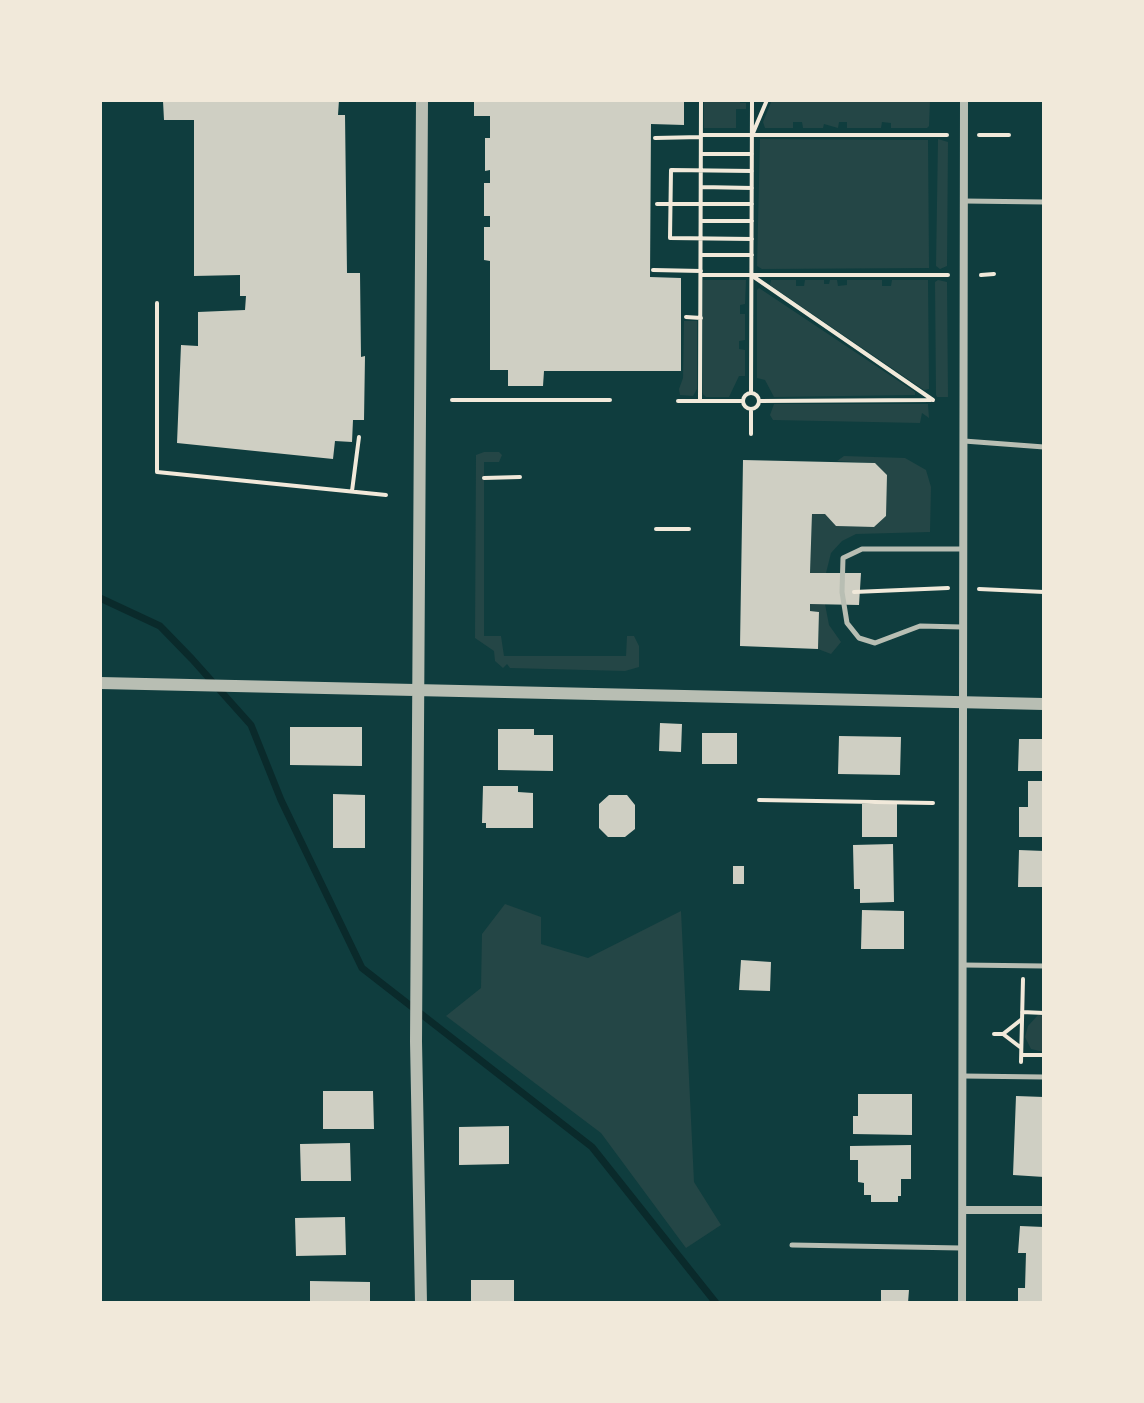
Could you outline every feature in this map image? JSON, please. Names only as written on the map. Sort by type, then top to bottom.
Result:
[{"type":"street","points":[[421,1303],[416,973],[422,100]]},
{"type":"street","points":[[962,1303],[964,100]]},
{"type":"street","points":[[100,683],[1044,704]]},
{"type":"street","points":[[963,1210],[1044,1210]]},
{"type":"lane","points":[[964,201],[1044,202]]},
{"type":"lane","points":[[964,441],[1044,447]]},
{"type":"lane","points":[[964,549],[862,549],[843,558],[842,592],[847,623],[859,638],[875,643],[920,626],[964,627]]},
{"type":"lane","points":[[963,965],[1044,966]]},
{"type":"lane","points":[[963,1076],[1044,1077]]},
{"type":"lane","points":[[792,1245],[962,1248]]},
{"type":"path","points":[[700,401],[701,100]]},
{"type":"path","points":[[751,392],[752,100]]},
{"type":"path","points":[[752,135],[767,100]]},
{"type":"path","points":[[655,138],[947,135]]},
{"type":"path","points":[[978,135],[1009,135]]},
{"type":"path","points":[[701,154],[752,154]]},
{"type":"path","points":[[752,171],[671,170],[670,238],[752,239]]},
{"type":"path","points":[[701,187],[752,188]]},
{"type":"path","points":[[657,204],[752,204]]},
{"type":"path","points":[[701,221],[752,221]]},
{"type":"path","points":[[701,255],[752,255]]},
{"type":"path","points":[[653,270],[752,276],[948,275]]},
{"type":"path","points":[[977,275],[994,274]]},
{"type":"path","points":[[752,276],[933,400],[760,401]]},
{"type":"path","points":[[157,303],[157,472],[386,495]]},
{"type":"path","points":[[686,317],[701,318]]},
{"type":"path","points":[[751,392],[744,396],[743,401],[744,406],[751,410]]},
{"type":"path","points":[[751,392],[760,401]]},
{"type":"path","points":[[452,400],[610,400]]},
{"type":"path","points":[[678,401],[743,401]]},
{"type":"path","points":[[751,410],[760,401]]},
{"type":"path","points":[[751,410],[751,434]]},
{"type":"path","points":[[352,491],[359,437]]},
{"type":"path","points":[[484,478],[520,477]]},
{"type":"path","points":[[656,529],[689,529]]},
{"type":"path","points":[[842,592],[948,588]]},
{"type":"path","points":[[975,589],[1044,592]]},
{"type":"path","points":[[759,800],[933,803]]},
{"type":"path","points":[[1020,1077],[1023,965]]},
{"type":"path","points":[[1022,1012],[1044,1013]]},
{"type":"path","points":[[994,1034],[1003,1034],[1022,1019]]},
{"type":"path","points":[[1003,1034],[1021,1052],[1044,1055]]},
{"type":"shaded area","points":[[704,100],[740,100],[740,103],[746,103],[746,109],[736,109],[736,128],[704,128]]},
{"type":"shaded area","points":[[772,100],[930,100],[929,126],[891,128],[891,123],[882,122],[881,128],[847,128],[847,122],[839,122],[838,128],[824,124],[823,128],[803,128],[802,122],[793,122],[793,128],[765,128],[763,122]]},
{"type":"shaded area","points":[[760,139],[928,140],[929,268],[762,269],[757,266]]},
{"type":"shaded area","points":[[938,139],[948,142],[947,266],[940,269],[936,266]]},
{"type":"shaded area","points":[[703,280],[746,280],[745,304],[740,305],[740,314],[745,314],[745,340],[739,341],[739,349],[745,350],[745,376],[739,376],[729,397],[706,397],[703,394]]},
{"type":"shaded area","points":[[771,280],[796,280],[796,286],[804,286],[805,280],[824,280],[824,284],[829,284],[830,280],[837,280],[838,286],[847,285],[847,280],[882,280],[882,286],[891,286],[892,280],[928,280],[929,389],[924,390],[770,285]]},
{"type":"shaded area","points":[[935,282],[947,282],[948,397],[936,395]]},
{"type":"shaded area","points":[[759,288],[915,392],[915,395],[774,397],[765,380],[757,378]]},
{"type":"shaded area","points":[[684,321],[697,321],[697,389],[693,396],[680,395],[679,389],[683,378]]},
{"type":"shaded area","points":[[774,404],[928,404],[929,418],[922,413],[920,423],[773,420],[770,415]]},
{"type":"shaded area","points":[[499,452],[502,455],[499,462],[484,462],[484,636],[501,636],[504,656],[626,656],[627,636],[634,636],[639,646],[639,667],[625,671],[510,668],[507,664],[503,668],[495,661],[494,651],[475,638],[476,455]]},
{"type":"shaded area","points":[[844,456],[905,458],[926,470],[931,487],[930,532],[856,534],[842,541],[831,553],[826,573],[810,573],[812,514],[825,514],[837,526],[874,527],[886,516],[886,475],[875,463],[837,461]]},
{"type":"shaded area","points":[[810,604],[825,604],[829,625],[841,642],[831,654],[818,649],[819,612],[810,611]]},
{"type":"shaded area","points":[[505,904],[541,917],[541,944],[588,958],[681,911],[694,1182],[721,1225],[686,1248],[601,1133],[446,1016],[481,988],[482,934]]},
{"type":"shaded area","points":[[1038,1015],[1044,1016],[1044,1052],[1031,1049],[1025,1037],[1028,1026]]},
{"type":"building","points":[[339,100],[338,115],[345,115],[347,273],[360,273],[361,357],[365,356],[364,420],[353,420],[352,442],[335,441],[333,459],[177,443],[181,345],[198,346],[198,312],[245,310],[246,296],[240,296],[240,275],[194,276],[194,120],[164,120],[163,101]]},
{"type":"building","points":[[474,100],[684,100],[684,125],[651,124],[650,277],[681,278],[681,371],[544,371],[543,386],[508,386],[508,370],[490,370],[490,261],[484,260],[484,227],[490,227],[490,216],[484,216],[484,183],[490,183],[490,170],[485,171],[485,138],[490,138],[490,116],[474,116]]},
{"type":"building","points":[[743,460],[875,463],[887,475],[886,516],[874,527],[836,526],[825,514],[812,514],[810,573],[861,573],[859,605],[810,604],[810,611],[819,612],[818,649],[740,646]]},
{"type":"building","points":[[660,723],[682,724],[681,752],[659,751]]},
{"type":"building","points":[[290,727],[362,727],[362,766],[290,765]]},
{"type":"building","points":[[498,729],[534,729],[534,735],[553,735],[553,771],[498,770]]},
{"type":"building","points":[[702,733],[737,733],[737,764],[702,764]]},
{"type":"building","points":[[839,736],[901,737],[900,775],[838,774]]},
{"type":"building","points":[[1019,739],[1044,739],[1044,771],[1018,771]]},
{"type":"building","points":[[1028,781],[1044,781],[1044,837],[1019,837],[1019,807],[1028,807]]},
{"type":"building","points":[[483,786],[518,786],[518,792],[533,793],[533,828],[486,828],[486,823],[482,823]]},
{"type":"building","points":[[333,794],[365,795],[365,848],[333,848]]},
{"type":"building","points":[[609,795],[627,795],[635,805],[635,829],[625,837],[608,837],[599,828],[599,804]]},
{"type":"building","points":[[862,804],[897,804],[897,837],[862,837]]},
{"type":"building","points":[[893,844],[894,902],[860,903],[860,889],[854,889],[853,845]]},
{"type":"building","points":[[1019,850],[1044,851],[1044,887],[1018,887]]},
{"type":"building","points":[[733,866],[744,866],[744,884],[733,884]]},
{"type":"building","points":[[862,910],[904,911],[904,949],[861,949]]},
{"type":"building","points":[[741,960],[771,962],[770,991],[739,990]]},
{"type":"building","points":[[323,1091],[373,1091],[374,1129],[323,1129]]},
{"type":"building","points":[[858,1094],[912,1094],[912,1135],[853,1134],[853,1116],[858,1116]]},
{"type":"building","points":[[1016,1096],[1044,1097],[1044,1177],[1013,1175]]},
{"type":"building","points":[[509,1126],[509,1164],[459,1165],[459,1127]]},
{"type":"building","points":[[350,1143],[351,1181],[301,1181],[300,1144]]},
{"type":"building","points":[[911,1145],[911,1179],[901,1179],[898,1202],[871,1202],[871,1195],[864,1195],[864,1183],[858,1182],[858,1160],[850,1160],[850,1146]]},
{"type":"building","points":[[345,1217],[346,1255],[296,1256],[295,1218]]},
{"type":"building","points":[[1020,1226],[1044,1227],[1044,1303],[1018,1303],[1018,1288],[1025,1288],[1026,1253],[1018,1253]]},
{"type":"building","points":[[471,1280],[514,1280],[514,1303],[471,1303]]},
{"type":"building","points":[[310,1281],[370,1282],[370,1303],[310,1303]]},
{"type":"building","points":[[881,1290],[909,1290],[908,1303],[881,1303]]},
{"type":"waterway","points":[[100,598],[160,626],[251,725],[281,800],[362,968],[592,1147],[716,1303]]}]
